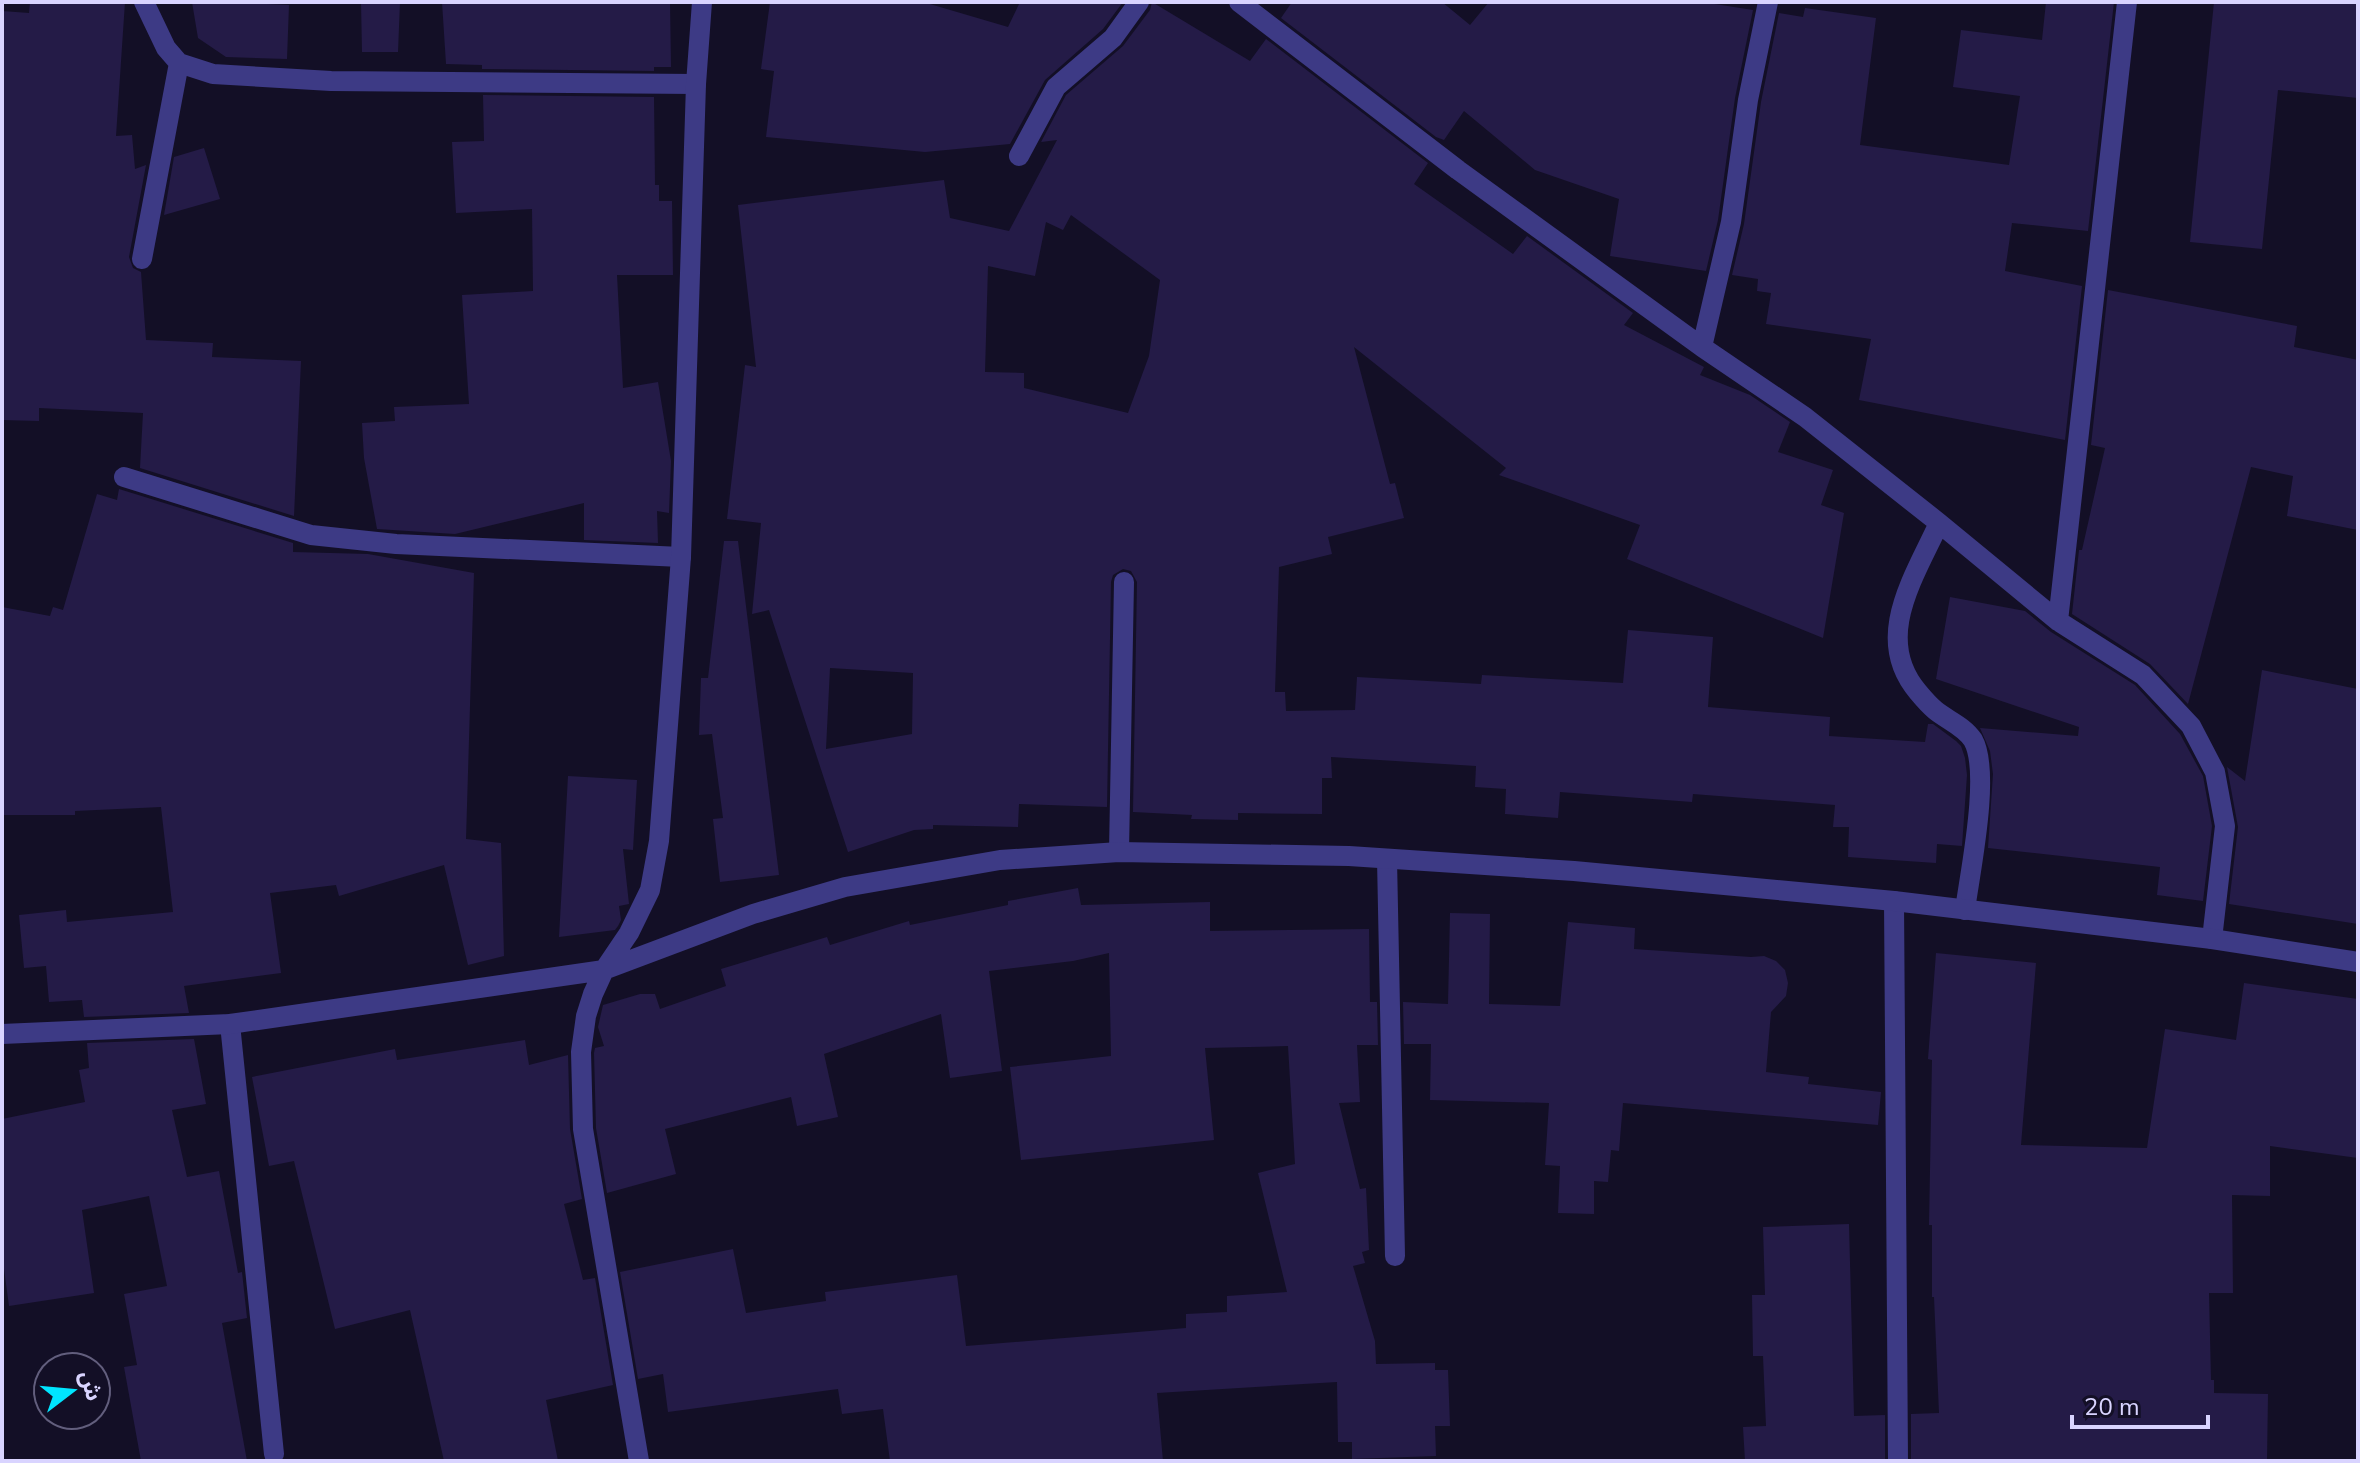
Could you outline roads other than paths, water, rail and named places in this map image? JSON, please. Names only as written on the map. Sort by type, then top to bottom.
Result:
[{"type":"street","points":[[144,2],[166,48],[179,63],[213,74],[331,81],[696,84]]},
{"type":"street","points":[[639,1461],[583,1129],[581,1052],[593,994],[650,890],[659,841],[681,557],[696,84],[702,2]]},
{"type":"street","points":[[1019,156],[1056,87],[1113,38],[1139,2]]},
{"type":"street","points":[[1239,2],[1458,170],[1702,347],[1805,417],[2058,621],[2143,675],[2191,726],[2215,772],[2225,826],[2212,939]]},
{"type":"street","points":[[1702,347],[1731,222],[1748,100],[1768,2]]},
{"type":"street","points":[[2058,621],[2127,2]]},
{"type":"street","points":[[142,259],[179,63]]},
{"type":"street","points":[[124,477],[311,535],[396,544],[681,557]]},
{"type":"street","points":[[1939,523],[1901,608],[1896,644],[1904,670],[1917,691],[1936,710],[1960,726],[1973,741],[1981,780],[1965,910]]},
{"type":"street","points":[[1119,852],[1124,582]]},
{"type":"street","points":[[2,1034],[230,1024],[604,970],[753,914],[845,887],[1000,860],[1119,852],[1349,856],[1574,871],[1894,901],[2212,939],[2358,962]]},
{"type":"street","points":[[1387,859],[1395,1256]]},
{"type":"street","points":[[1894,901],[1898,1461]]},
{"type":"street","points":[[230,1024],[274,1454]]}]
